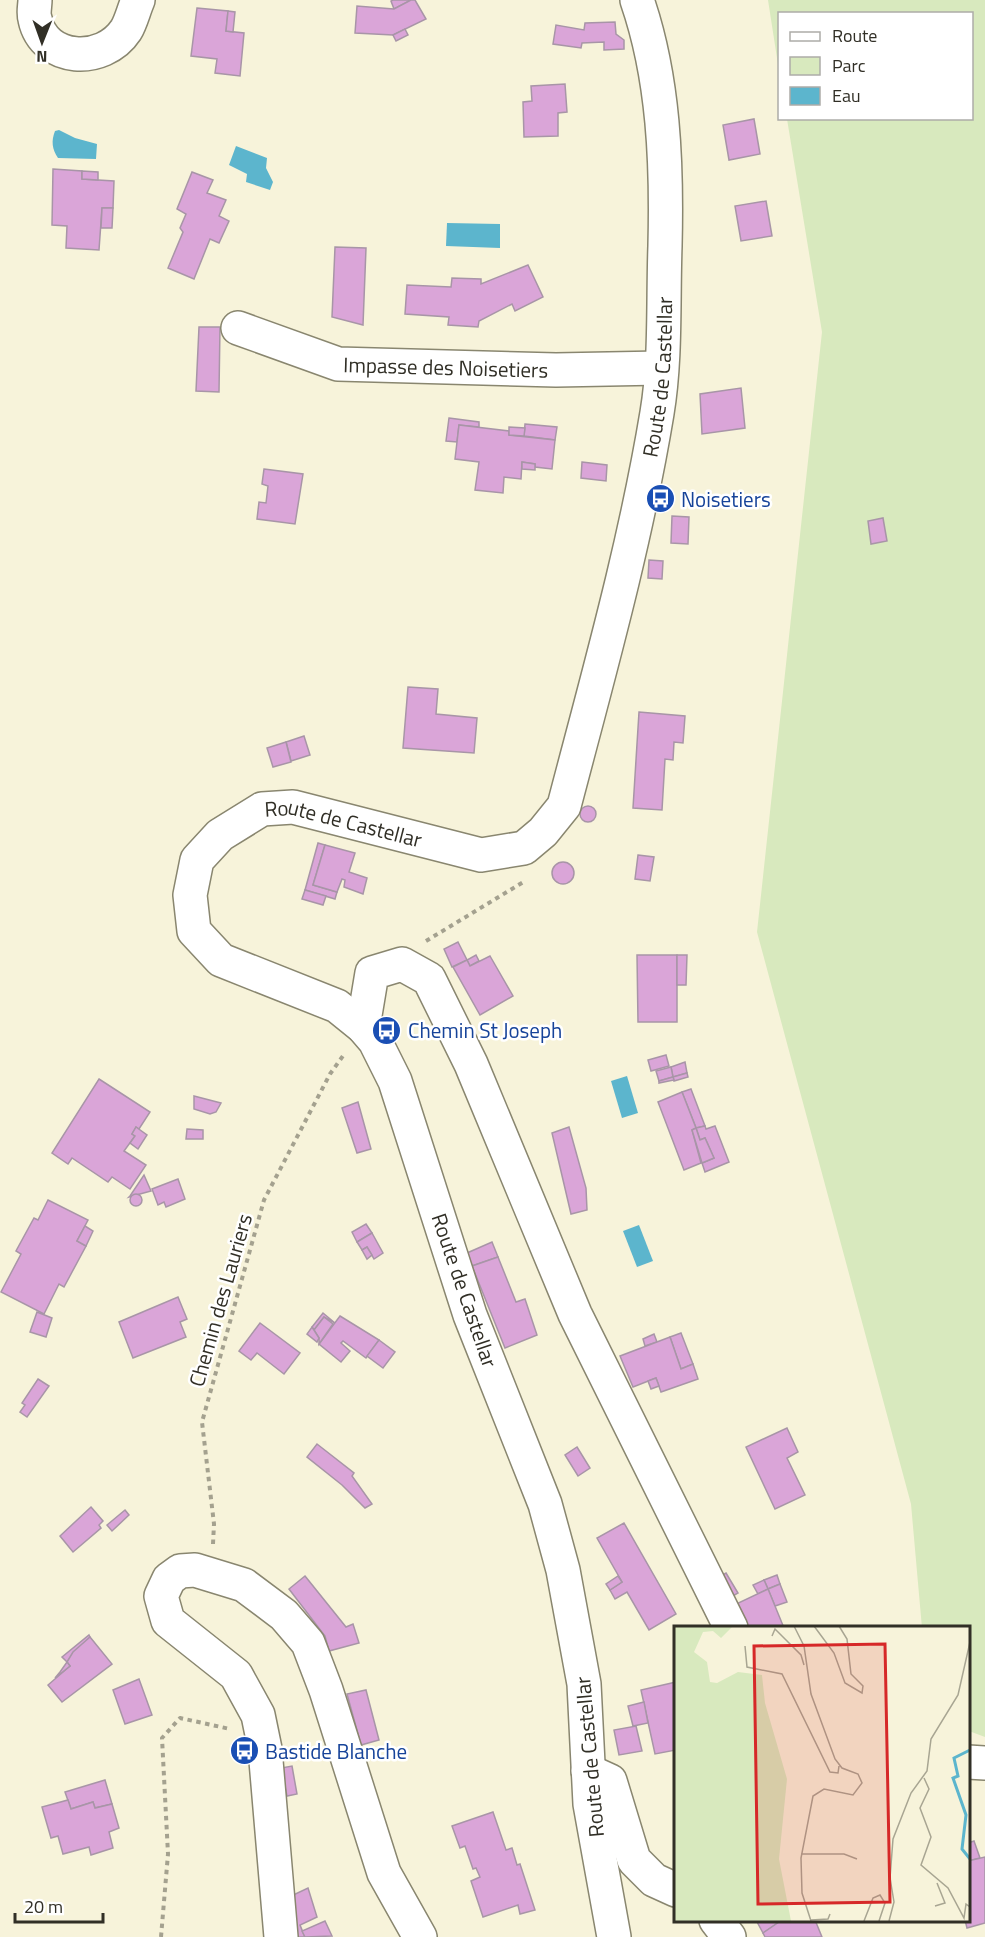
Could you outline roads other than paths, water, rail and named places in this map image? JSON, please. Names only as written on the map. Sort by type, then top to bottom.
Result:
[{"type":"street","points":[[35,0],[34,18],[44,38],[68,55],[88,55],[111,44],[126,31],[138,0]]},
{"type":"street","name":"Route de Castellar","points":[[614,1937],[590,1803],[584,1684],[563,1570],[545,1504],[470,1315],[395,1081],[375,1041],[363,1027],[337,1006],[221,960],[194,931],[190,895],[197,860],[220,835],[262,809],[293,807],[481,855],[524,848],[543,832],[564,806],[617,602],[657,412],[661,368],[666,177],[656,75],[637,0]]},
{"type":"street","name":"Impasse des Noisetiers","points":[[238,328],[338,364],[556,370],[661,368]]},
{"type":"street","points":[[363,1027],[365,1003],[372,973],[402,964],[429,979],[471,1064],[575,1314],[730,1626]]},
{"type":"street","points":[[281,1937],[265,1749],[258,1715],[236,1675],[168,1621],[161,1596],[169,1579],[180,1571],[195,1570],[244,1585],[284,1615],[308,1643],[326,1690],[384,1873],[420,1937]]},
{"type":"street","points":[[970,1762],[985,1763]]},
{"type":"street","points":[[588,1771],[610,1781],[634,1860],[654,1880],[674,1889]]},
{"type":"street","points":[[718,1922],[729,1937]]},
{"type":"water","points":[[59,130],[75,138],[97,144],[96,159],[58,158],[53,142],[55,131]]},
{"type":"water","points":[[236,146],[267,158],[266,168],[273,182],[270,190],[246,182],[247,174],[229,165]]},
{"type":"water","points":[[447,223],[500,224],[500,248],[446,246]]},
{"type":"water","points":[[627,1076],[638,1113],[622,1118],[611,1081]]},
{"type":"water","points":[[639,1225],[653,1261],[637,1267],[623,1231]]},
{"type":"place","name":"Noisetiers","points":[[660,499]]},
{"type":"place","name":"Chemin St Joseph","points":[[387,1030]]},
{"type":"place","name":"Bastide Blanche","points":[[244,1751]]}]
